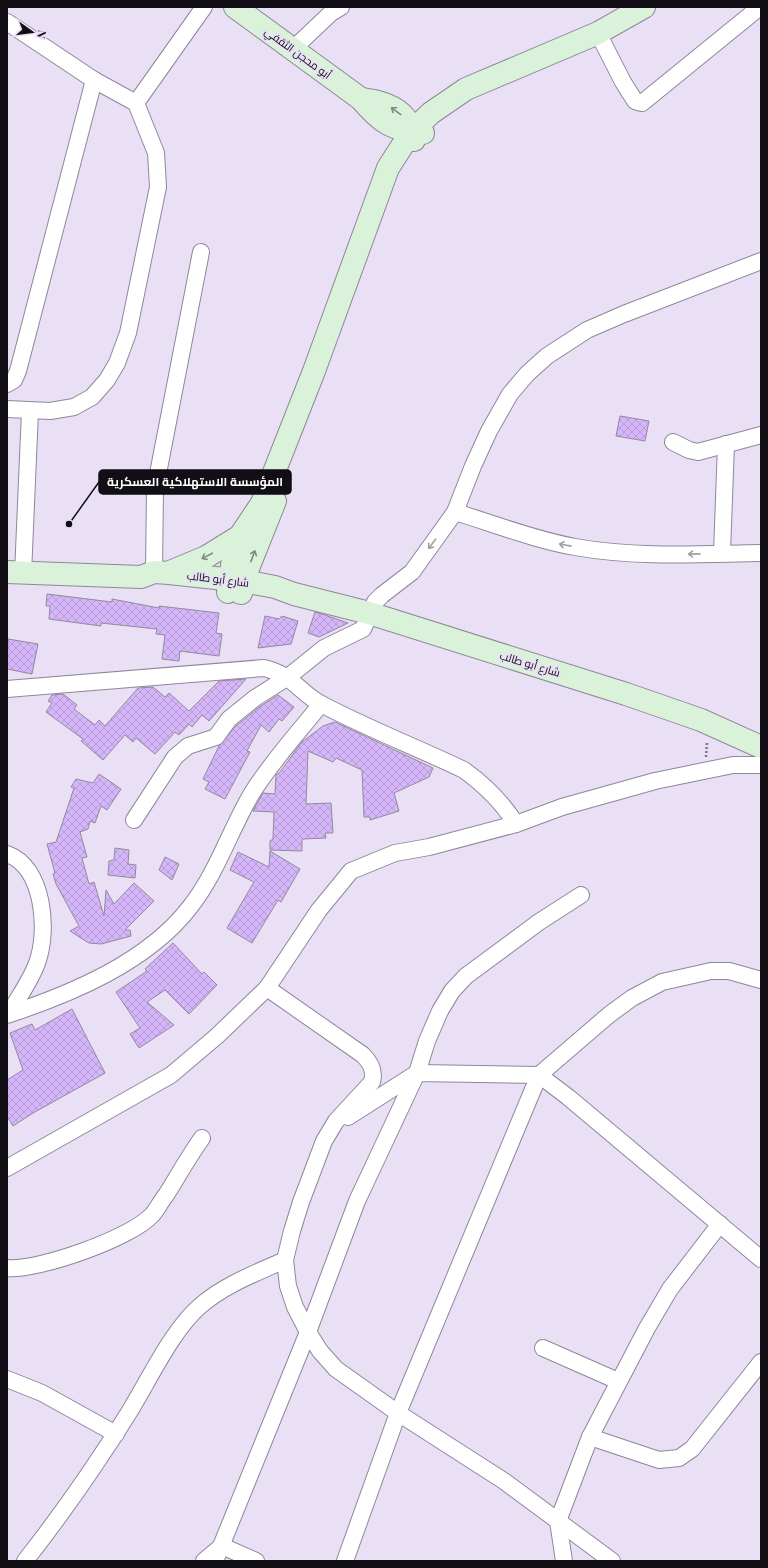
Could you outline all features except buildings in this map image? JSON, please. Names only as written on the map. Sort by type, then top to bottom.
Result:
[{"type":"street","points":[[136,103],[204,7]]},
{"type":"street","name":"أبو محجن الثقفي","points":[[235,7],[361,99],[372,112],[388,125],[417,136]]},
{"type":"street","points":[[293,49],[331,13],[341,7]]},
{"type":"street","points":[[600,35],[644,7]]},
{"type":"street","points":[[236,586],[233,559],[240,536],[262,503],[314,371],[388,168],[417,136],[469,99],[659,7]]},
{"type":"street","points":[[600,35],[623,82],[635,101],[642,103],[760,7]]},
{"type":"street","points":[[7,22],[94,80],[136,103],[156,153],[158,187],[128,333],[123,348],[107,380],[92,397],[74,407],[30,411],[7,409]]},
{"type":"street","points":[[7,384],[14,380],[18,371],[94,80]]},
{"type":"street","points":[[236,586],[324,375],[399,172],[417,136]]},
{"type":"street","points":[[201,252],[155,489],[155,574],[206,557],[240,536]]},
{"type":"street","points":[[134,820],[175,757],[188,746],[216,737],[229,719],[242,708],[288,677],[324,648],[363,629],[368,620],[369,613],[382,595],[412,572],[456,512],[473,466],[500,411],[510,394],[527,374],[547,356],[587,330],[616,317],[761,261]]},
{"type":"street","points":[[15,573],[30,411]]},
{"type":"street","points":[[674,442],[689,450],[698,452],[761,435]]},
{"type":"street","points":[[722,553],[726,444]]},
{"type":"street","points":[[456,512],[557,543],[576,547],[632,553],[761,553]]},
{"type":"street","name":"شارع أبو طالب","points":[[15,573],[155,574],[152,584],[236,586],[274,596],[294,594],[369,613],[626,694],[702,720],[761,747]]},
{"type":"street","points":[[7,689],[264,668],[282,673],[321,704],[464,770],[496,796],[516,824]]},
{"type":"street","points":[[8,1014],[87,984],[125,963],[159,939],[178,921],[191,907],[213,869],[253,792],[276,760],[321,704]]},
{"type":"street","points":[[7,1168],[171,1075],[217,1036],[267,988],[319,910],[351,871],[395,853],[429,847],[516,824],[562,807],[655,781],[733,765],[761,765]]},
{"type":"street","points":[[7,854],[26,866],[39,893],[44,927],[37,963],[8,1014]]},
{"type":"street","points":[[215,1561],[308,1332],[357,1201],[417,1073],[427,1041],[440,1012],[452,991],[466,976],[539,922],[581,896]]},
{"type":"street","points":[[345,1561],[398,1413],[539,1075],[610,1014],[632,998],[662,982],[711,971],[729,971],[761,980]]},
{"type":"street","points":[[267,988],[363,1055],[373,1068],[374,1074],[372,1082],[331,1128],[320,1150],[301,1202],[285,1260],[288,1286],[295,1307],[308,1332],[320,1351],[336,1368],[398,1413],[504,1481],[612,1561]]},
{"type":"street","points":[[331,1128],[417,1073],[539,1075],[573,1101],[761,1259]]},
{"type":"street","points":[[7,1268],[52,1262],[81,1252],[138,1227],[152,1215],[202,1138]]},
{"type":"street","points":[[564,1561],[558,1521],[590,1437],[618,1381],[670,1289],[720,1224]]},
{"type":"street","points":[[25,1561],[66,1509],[116,1434],[172,1340],[192,1314],[209,1299],[224,1289],[285,1260]]},
{"type":"street","points":[[543,1348],[618,1381]]},
{"type":"street","points":[[590,1437],[659,1460],[679,1458],[692,1449],[761,1362]]},
{"type":"street","points":[[7,1379],[42,1393],[116,1434]]},
{"type":"street","points":[[204,1561],[222,1546]]},
{"type":"street","points":[[222,1546],[256,1561]]},
{"type":"path","points":[[695,774],[705,759],[707,750],[702,720]]},
{"type":"place","name":"المؤسسة الاستهلاكية العسكرية","points":[[69,524]]}]
